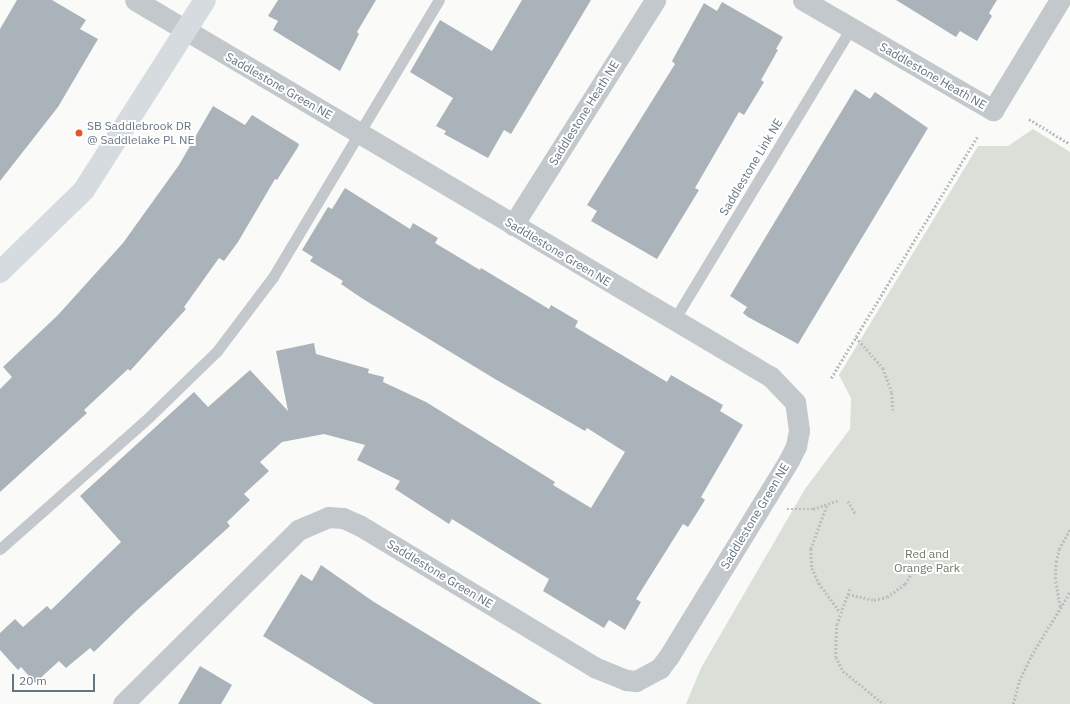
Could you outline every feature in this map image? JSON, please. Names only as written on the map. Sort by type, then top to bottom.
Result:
[{"type":"street","name":"Saddlestone Green NE","points":[[123,704],[298,530],[328,517],[343,518],[359,525],[594,667],[613,676],[636,682],[660,668],[789,460],[796,446],[799,430],[795,402],[776,382],[135,0]]},
{"type":"street","points":[[0,272],[84,190],[187,32],[206,0]]},
{"type":"street","name":"Saddlestone Heath NE","points":[[513,225],[655,0]]},
{"type":"street","name":"Saddlestone Heath NE","points":[[803,0],[993,110],[1060,0]]},
{"type":"lane","points":[[0,549],[149,417],[217,351],[273,278],[439,0]]},
{"type":"lane","name":"Saddlestone Link NE","points":[[674,320],[851,28]]},
{"type":"path","points":[[1029,119],[1070,144]]},
{"type":"path","points":[[831,378],[977,137]]},
{"type":"path","points":[[856,337],[883,368],[892,393],[893,410]]},
{"type":"path","points":[[786,509],[813,509],[827,506],[839,500]]},
{"type":"path","points":[[848,501],[856,515]]},
{"type":"path","points":[[827,506],[811,548],[812,568],[819,583],[841,612]]},
{"type":"path","points":[[1060,608],[1055,579],[1056,562],[1059,549],[1070,529]]},
{"type":"path","points":[[848,594],[874,600],[887,597],[905,584],[913,570]]},
{"type":"path","points":[[850,589],[841,612],[835,648],[839,665],[851,679],[884,704]]},
{"type":"path","points":[[1013,704],[1019,681],[1031,656],[1070,592]]},
{"type":"green space","name":"Red and Orange Park","points":[[1033,129],[1070,152],[1070,704],[686,704],[701,668],[805,489],[850,429],[851,398],[839,375],[978,146],[1008,146]]},
{"type":"building","points":[[17,0],[52,0],[86,20],[80,29],[98,39],[58,107],[0,181],[0,29]]},
{"type":"building","points":[[278,0],[376,0],[357,32],[359,34],[340,71],[273,30],[278,21],[268,16]]},
{"type":"building","points":[[522,0],[591,0],[511,134],[504,130],[488,158],[444,134],[446,131],[436,126],[453,98],[410,72],[440,20],[492,51]]},
{"type":"building","points":[[896,0],[997,0],[989,13],[992,16],[977,41],[960,31],[956,37]]},
{"type":"building","points":[[722,2],[783,37],[776,49],[778,50],[761,80],[764,82],[744,115],[739,112],[695,188],[699,190],[657,259],[591,221],[597,211],[587,205],[675,64],[672,61],[704,3],[717,11]]},
{"type":"building","points":[[855,89],[870,99],[875,92],[928,128],[798,344],[748,317],[743,313],[747,307],[730,296]]},
{"type":"building","points":[[213,106],[245,125],[252,115],[299,144],[298,147],[277,180],[275,179],[238,242],[224,261],[219,258],[184,307],[186,309],[130,371],[128,369],[84,410],[87,413],[0,492],[0,389],[12,377],[3,367],[58,315],[123,243],[179,165]]},
{"type":"building","points":[[345,188],[410,229],[413,223],[438,238],[435,243],[480,270],[481,268],[549,309],[551,305],[578,321],[575,327],[667,382],[671,375],[723,405],[720,411],[743,425],[701,497],[705,500],[688,527],[683,524],[636,599],[641,602],[625,630],[609,620],[604,628],[543,591],[549,579],[452,519],[449,524],[395,489],[400,481],[357,460],[365,445],[324,434],[282,442],[260,462],[269,471],[244,494],[250,500],[227,522],[230,526],[137,610],[94,652],[90,648],[66,668],[59,661],[35,683],[21,667],[18,670],[0,650],[0,633],[15,619],[23,627],[47,606],[51,610],[121,542],[80,496],[194,392],[208,407],[250,370],[288,411],[276,351],[314,343],[316,354],[369,369],[368,373],[384,377],[383,382],[426,402],[555,482],[553,485],[591,508],[625,452],[587,428],[585,431],[495,379],[363,299],[341,284],[343,281],[310,261],[313,257],[302,250],[328,207],[332,209]]},
{"type":"building","points":[[321,565],[374,602],[542,704],[374,704],[263,636],[301,574],[312,581]]},
{"type":"building","points":[[200,666],[232,685],[221,704],[178,704]]},
{"type":"place","name":"SB Saddlebrook DR @ Saddlelake PL NE","points":[[79,133]]}]
